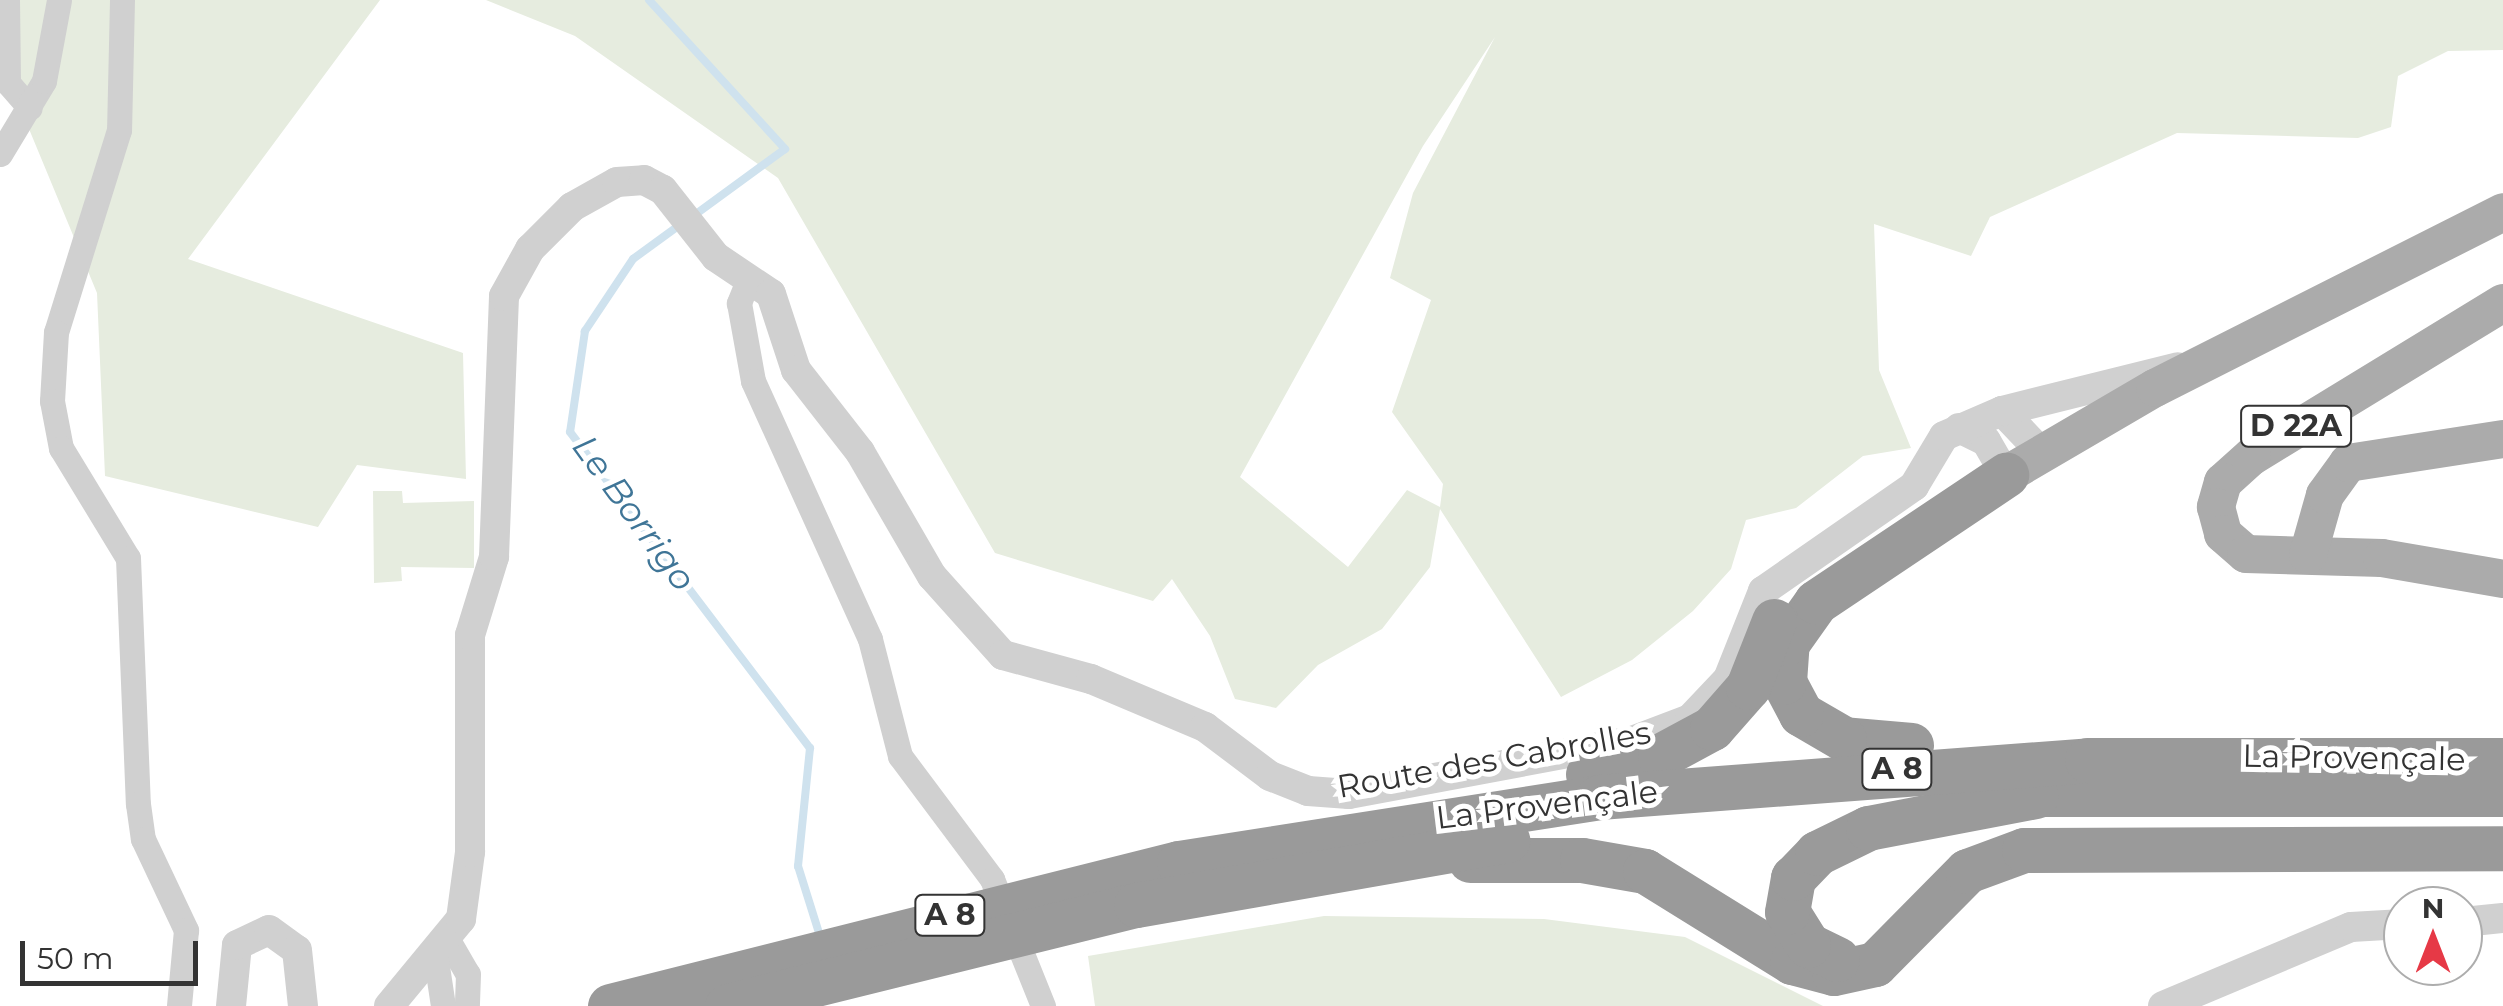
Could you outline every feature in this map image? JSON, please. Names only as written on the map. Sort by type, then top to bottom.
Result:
[{"type":"highway","points":[[2024,465],[1804,613],[1783,663],[1795,706],[1819,728],[1864,744],[2228,756]]},
{"type":"highway","points":[[1366,844],[1689,744],[1742,698],[1792,595],[1859,550],[2024,465]]},
{"type":"highway","name":"La Provençale","points":[[610,1006],[1053,890],[1297,857],[1841,773],[2228,756],[2503,760]]},
{"type":"highway","points":[[1884,957],[1832,958],[1800,938],[1787,904],[1806,862],[1868,828],[2057,792]]},
{"type":"highway","name":"La Provençale","points":[[1366,844],[2057,792],[2503,794]]},
{"type":"highway","points":[[1366,844],[1624,865],[1672,883],[1804,968],[1849,972],[1884,957],[1959,877],[2024,850],[2503,848]]},
{"type":"highway","name":"La Provençale","points":[[727,1006],[1297,857]]},
{"type":"main road","points":[[2024,465],[2206,361],[2503,212]]},
{"type":"main road","name":"D 22A","points":[[2503,304],[2310,417],[2222,482],[2217,517],[2230,544],[2260,556],[2308,556],[2325,495],[2348,463],[2503,438]]},
{"type":"main road","points":[[2308,556],[2503,578]]},
{"type":"street","points":[[6,0],[8,83],[30,108]]},
{"type":"street","points":[[0,154],[30,108],[58,0]]},
{"type":"street","points":[[122,0],[119,130],[56,332],[52,401],[61,448],[128,558],[138,804],[144,839],[186,930],[178,1006]]},
{"type":"street","name":"Route des Cabrolles","points":[[389,1006],[461,919],[470,852],[470,635],[494,557],[504,296],[530,249],[572,207],[617,182],[644,180],[664,190],[716,257],[747,284],[770,294],[796,370],[860,452],[932,576],[1003,655],[1091,678],[1206,727],[1270,776],[1308,790],[1349,794],[1632,742],[1690,719],[1728,678],[1763,591],[1914,486],[1936,444],[1958,428],[2002,411],[2206,361]]},
{"type":"street","points":[[747,284],[739,303],[754,381],[870,639],[900,756],[992,879],[1043,1006]]},
{"type":"street","points":[[2002,411],[2024,465]]},
{"type":"street","points":[[1958,428],[2024,465]]},
{"type":"street","points":[[2163,1006],[2351,928],[2383,926]]},
{"type":"street","points":[[232,1006],[237,945],[269,930],[297,950],[302,1006]]},
{"type":"street","points":[[441,947],[443,1006]]},
{"type":"street","points":[[441,947],[468,974],[468,1006]]},
{"type":"shaded area","points":[[0,0],[380,0],[188,259],[463,353],[466,479],[357,465],[318,527],[105,476],[97,293],[0,59]]},
{"type":"shaded area","points":[[486,0],[2503,0],[2503,50],[2448,51],[2398,76],[2391,127],[2358,138],[2177,133],[1990,217],[1971,256],[1874,224],[1879,370],[1911,448],[1863,456],[1796,508],[1746,520],[1731,569],[1693,611],[1632,660],[1561,697],[1440,509],[1430,567],[1382,629],[1318,665],[1276,708],[1235,699],[1210,636],[1172,579],[1153,601],[995,553],[778,178],[575,36]],"holes":[[[1495,37],[1413,193],[1390,278],[1431,300],[1392,412],[1443,484],[1440,507],[1407,490],[1348,567],[1240,477],[1423,146]]]},
{"type":"shaded area","points":[[373,491],[402,491],[403,503],[474,501],[474,568],[401,567],[402,581],[374,583]]},
{"type":"shaded area","points":[[1324,916],[1544,919],[1685,937],[1823,1006],[1095,1006],[1088,956]]},
{"type":"waterway","name":"Le Borrigo","points":[[649,0],[785,149],[693,216]]},
{"type":"waterway","name":"Le Borrigo","points":[[681,224],[633,259],[585,331],[570,432],[810,748],[798,866],[820,936]]}]
